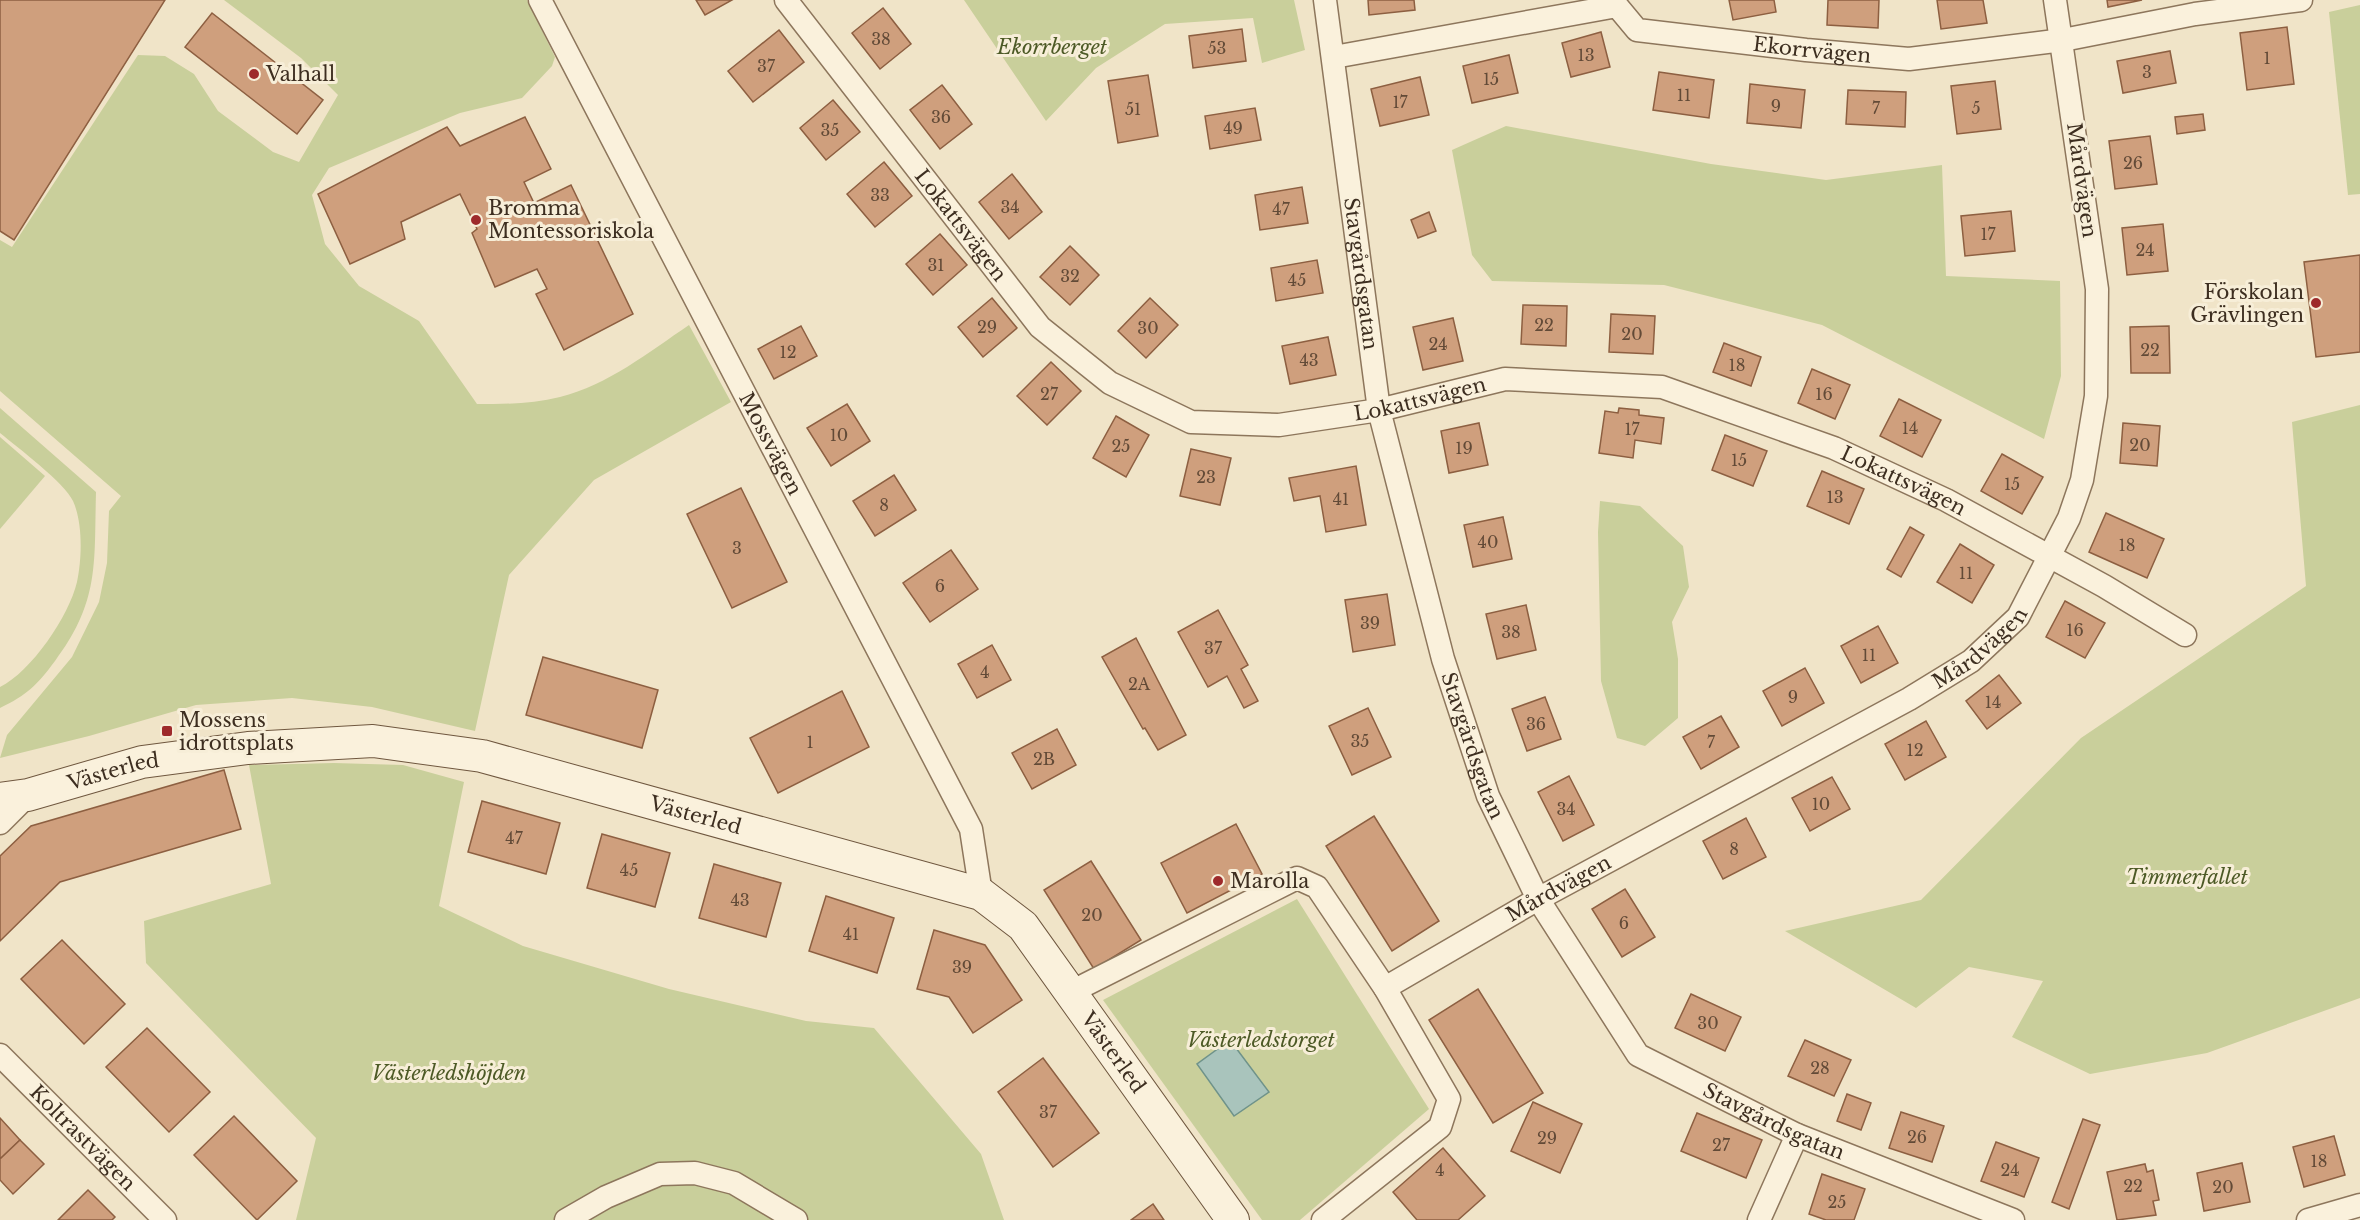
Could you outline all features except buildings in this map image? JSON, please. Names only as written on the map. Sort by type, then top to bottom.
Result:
[{"type":"street","name":"Mossvägen","points":[[540,0],[971,829],[981,894]]},
{"type":"street","name":"Lokattsvägen","points":[[786,0],[1040,327],[1110,383],[1191,422],[1279,425],[1379,410],[1505,379],[1662,387],[1834,448],[1947,500],[2049,558],[2104,586],[2185,635]]},
{"type":"street","name":"Stavgårdsgatan","points":[[1324,0],[1334,57],[1352,225],[1379,410],[1443,659],[1488,796],[1538,899],[1638,1055],[1797,1135],[2013,1220]]},
{"type":"street","name":"Mårdvägen","points":[[1385,988],[1538,899],[1909,699],[1971,661],[2018,617],[2070,518],[2082,480],[2096,396],[2097,290],[2063,40],[2055,0]]},
{"type":"street","name":"Ekorrvägen","points":[[1334,57],[1617,3],[1638,30],[1806,50],[1909,59],[2063,40],[2195,14],[2301,0]]},
{"type":"street","name":"Västerled","points":[[14,797],[142,762],[248,748],[373,741],[482,756],[981,894],[1023,926],[1233,1220]]},
{"type":"street","points":[[0,823],[14,797]]},
{"type":"street","points":[[1071,992],[1297,878],[1317,887],[1385,988],[1449,1099],[1440,1127],[1323,1220]]},
{"type":"street","name":"Koltrastvägen","points":[[0,1055],[165,1220]]},
{"type":"street","points":[[1759,1220],[1797,1135]]},
{"type":"street","points":[[566,1220],[606,1197],[660,1174],[695,1173],[734,1183],[796,1220]]},
{"type":"street","points":[[2308,1220],[2360,1205]]},
{"type":"green space","points":[[224,0],[527,0],[555,57],[552,66],[522,98],[460,113],[329,168],[312,195],[325,244],[359,286],[419,321],[477,404],[540,401],[578,392],[628,367],[689,325],[731,402],[594,480],[509,575],[475,731],[372,707],[292,698],[196,705],[89,736],[0,758],[7,735],[72,657],[99,602],[107,563],[109,511],[121,496],[0,391],[0,240],[12,247],[138,55],[165,56],[194,74],[218,111],[273,152],[299,162],[338,95],[301,58]]},
{"type":"green space","name":"Ekorrberget","points":[[964,0],[1294,0],[1305,50],[1262,63],[1253,18],[1165,24],[1096,68],[1046,121]]},
{"type":"green space","points":[[2360,5],[2360,194],[2348,195],[2329,12]]},
{"type":"green space","points":[[1506,126],[1711,164],[1826,180],[1942,165],[1946,276],[2060,281],[2061,376],[2044,439],[1822,325],[1664,285],[1492,281],[1472,255],[1452,150]]},
{"type":"green space","name":"Timmerfallet","points":[[2360,405],[2360,998],[2207,1053],[2090,1074],[2012,1037],[2043,981],[1969,967],[1916,1008],[1785,931],[1921,900],[2081,738],[2306,586],[2292,422]]},
{"type":"green space","points":[[0,408],[96,492],[92,581],[80,619],[70,639],[43,677],[25,694],[0,708],[0,687],[12,680],[36,656],[66,611],[77,582],[81,541],[79,520],[73,501],[51,475],[0,433]]},
{"type":"green space","points":[[0,437],[45,476],[0,529]]},
{"type":"green space","points":[[1600,501],[1640,506],[1683,546],[1689,587],[1672,622],[1678,659],[1678,718],[1645,746],[1617,738],[1601,681],[1598,532]]},
{"type":"green space","name":"Västerledshöjden","points":[[334,763],[403,765],[464,782],[439,906],[523,946],[669,989],[806,1021],[874,1028],[981,1154],[1004,1220],[296,1220],[316,1138],[146,963],[144,921],[271,884],[249,765]]},
{"type":"green space","name":"Västerledstorget","points":[[1297,899],[1429,1109],[1300,1220],[1262,1220],[1103,1000]]},
{"type":"water","points":[[1230,1040],[1269,1092],[1234,1116],[1197,1064]]},
{"type":"place","name":"Valhall","points":[[254,74]]},
{"type":"place","name":"Bromma Montessoriskola","points":[[476,220]]},
{"type":"place","name":"Förskolan Grävlingen","points":[[2316,303]]},
{"type":"place","name":"Mossens idrottsplats","points":[[167,731]]},
{"type":"place","name":"Marolla","points":[[1218,881]]}]
